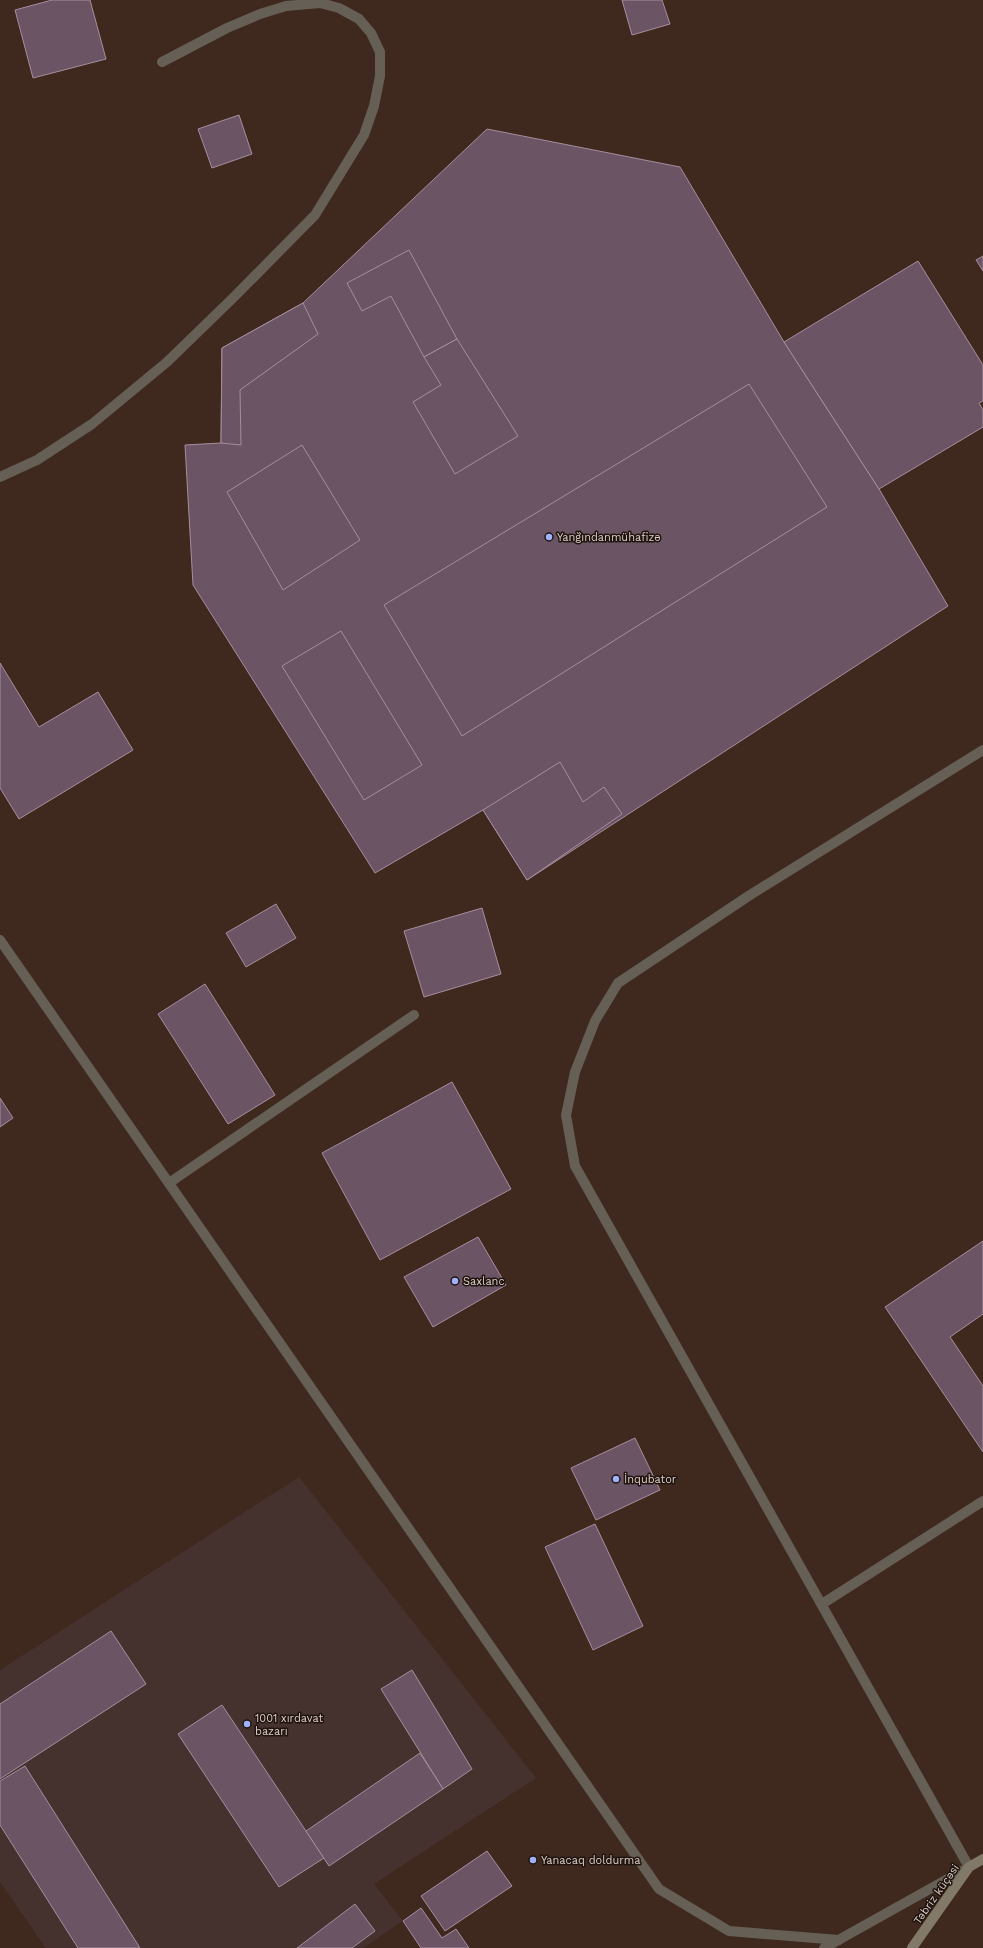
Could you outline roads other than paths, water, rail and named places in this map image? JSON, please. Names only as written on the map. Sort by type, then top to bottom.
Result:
[{"type":"main road","name":"Təbriz küçəsi","points":[[912,1948],[970,1867],[983,1859]]},
{"type":"street","points":[[0,477],[37,460],[92,424],[167,362],[315,215],[364,135],[374,106],[380,76],[380,52],[371,33],[359,19],[338,8],[320,3],[286,6],[260,14],[227,28],[162,62]]},
{"type":"street","points":[[824,1948],[970,1867],[575,1166],[566,1115],[575,1072],[595,1021],[618,983],[750,895],[983,750]]},
{"type":"street","points":[[0,940],[659,1890],[729,1931],[839,1940]]},
{"type":"street","points":[[169,1183],[414,1015]]},
{"type":"street","points":[[822,1604],[983,1500]]},
{"type":"place","name":"Yanğındanmühafizə","points":[[549,537]]},
{"type":"place","name":"Saxlanc","points":[[455,1281]]},
{"type":"place","name":"İnqubator","points":[[616,1479]]},
{"type":"place","name":"1001 xırdavat bazarı","points":[[247,1724]]},
{"type":"place","name":"Yanacaq doldurma","points":[[533,1860]]}]
